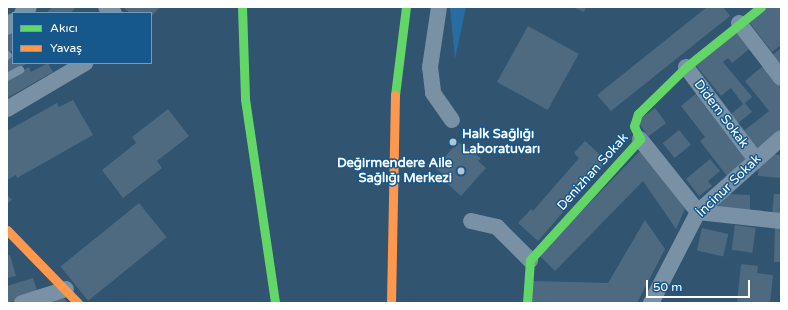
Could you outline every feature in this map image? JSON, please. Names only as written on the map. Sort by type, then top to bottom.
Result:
[{"type":"main road","points":[[242,7],[245,99],[275,303]]},
{"type":"main road","points":[[391,303],[395,95],[406,7]]},
{"type":"main road","name":"Denizhan Sokak","points":[[530,260],[640,139],[634,126],[634,119],[686,67],[760,7]]},
{"type":"main road","points":[[10,237],[66,288],[78,303]]},
{"type":"main road","points":[[527,303],[530,260]]},
{"type":"street","points":[[439,7],[430,67],[433,93],[452,120]]},
{"type":"street","points":[[739,23],[781,78]]},
{"type":"street","points":[[7,109],[83,64]]},
{"type":"street","name":"Didem Sokak","points":[[686,67],[756,160]]},
{"type":"street","points":[[640,139],[698,212],[781,221]]},
{"type":"street","name":"İncinur Sokak","points":[[651,303],[698,212],[756,160],[777,146]]},
{"type":"street","points":[[471,221],[497,227],[530,260]]},
{"type":"street","points":[[22,303],[66,288]]},
{"type":"lane","points":[[7,77],[20,70]]},
{"type":"shaded area","points":[[450,7],[466,7],[455,59]]},
{"type":"building","points":[[53,7],[76,7],[72,12],[47,12]]},
{"type":"building","points":[[123,7],[160,7],[152,16],[152,12],[129,12]]},
{"type":"building","points":[[573,7],[586,7],[584,12]]},
{"type":"building","points":[[707,7],[723,7],[730,16],[611,111],[597,95]]},
{"type":"building","points":[[763,7],[781,7],[781,45],[772,52],[747,19]]},
{"type":"building","points":[[528,26],[579,54],[548,110],[497,82]]},
{"type":"building","points":[[739,27],[753,46],[732,63],[728,58],[723,62],[752,97],[745,103],[752,112],[737,124],[730,115],[743,104],[731,88],[721,96],[694,63]]},
{"type":"building","points":[[12,34],[12,50],[7,53],[7,36]]},
{"type":"building","points":[[781,48],[781,66],[772,55]]},
{"type":"building","points":[[12,54],[12,64],[26,64],[7,75],[7,57]]},
{"type":"building","points":[[49,64],[53,72],[7,98],[7,79],[29,67],[31,72]]},
{"type":"building","points":[[763,66],[781,88],[781,130],[755,151],[741,133],[769,111],[745,81]]},
{"type":"building","points":[[698,92],[750,158],[727,176],[700,141],[705,137],[681,106]]},
{"type":"building","points":[[73,100],[93,135],[17,178],[16,175],[7,180],[7,131],[57,103],[59,107]]},
{"type":"building","points":[[655,108],[666,123],[648,136],[637,121]]},
{"type":"building","points":[[168,109],[189,136],[157,161],[162,168],[123,198],[102,170],[136,143],[132,137]]},
{"type":"building","points":[[679,130],[691,145],[675,158],[663,143]]},
{"type":"building","points":[[585,141],[607,161],[538,241],[518,223],[531,209],[533,211],[579,158],[574,153]]},
{"type":"building","name":"Değirmendere Aile Sağlığı Merkezi","points":[[458,142],[481,158],[478,161],[486,168],[461,196],[439,176],[441,173],[435,168]]},
{"type":"building","points":[[644,147],[685,209],[676,229],[643,181],[555,271],[539,255]]},
{"type":"building","points":[[769,154],[781,155],[781,178],[758,176],[759,164]]},
{"type":"building","points":[[710,159],[720,171],[708,181],[712,186],[699,196],[686,179]]},
{"type":"building","points":[[726,194],[750,195],[750,211],[719,209],[718,202]]},
{"type":"building","points":[[774,194],[781,194],[781,216],[772,215]]},
{"type":"building","points":[[7,195],[12,200],[7,204]]},
{"type":"building","points":[[139,203],[167,237],[88,301],[61,267]]},
{"type":"building","points":[[645,220],[665,249],[637,303],[531,303],[532,281],[608,283]]},
{"type":"building","points":[[735,225],[756,228],[752,253],[732,250]]},
{"type":"building","points":[[702,228],[728,234],[723,256],[697,250]]},
{"type":"building","points":[[775,228],[781,228],[781,262],[774,262]]},
{"type":"building","points":[[10,255],[16,276],[7,278],[7,256]]},
{"type":"building","points":[[741,264],[758,266],[757,273],[773,275],[770,303],[737,303]]},
{"type":"building","points":[[33,278],[38,294],[7,303],[7,286]]},
{"type":"building","points":[[60,294],[68,303],[44,303]]},
{"type":"traffic: fast","points":[[242,7],[245,99],[275,303]]},
{"type":"traffic: fast","points":[[395,95],[406,7]]},
{"type":"traffic: fast","points":[[527,303],[530,260],[640,139],[634,126],[638,114],[686,67],[761,7]]},
{"type":"traffic: slow","points":[[391,303],[395,95]]},
{"type":"traffic: slow","points":[[7,230],[78,303]]},
{"type":"place","name":"Halk Sağlığı Laboratuvarı","points":[[453,142]]},
{"type":"place","name":"Değirmendere Aile Sağlığı Merkezi","points":[[461,171]]}]
